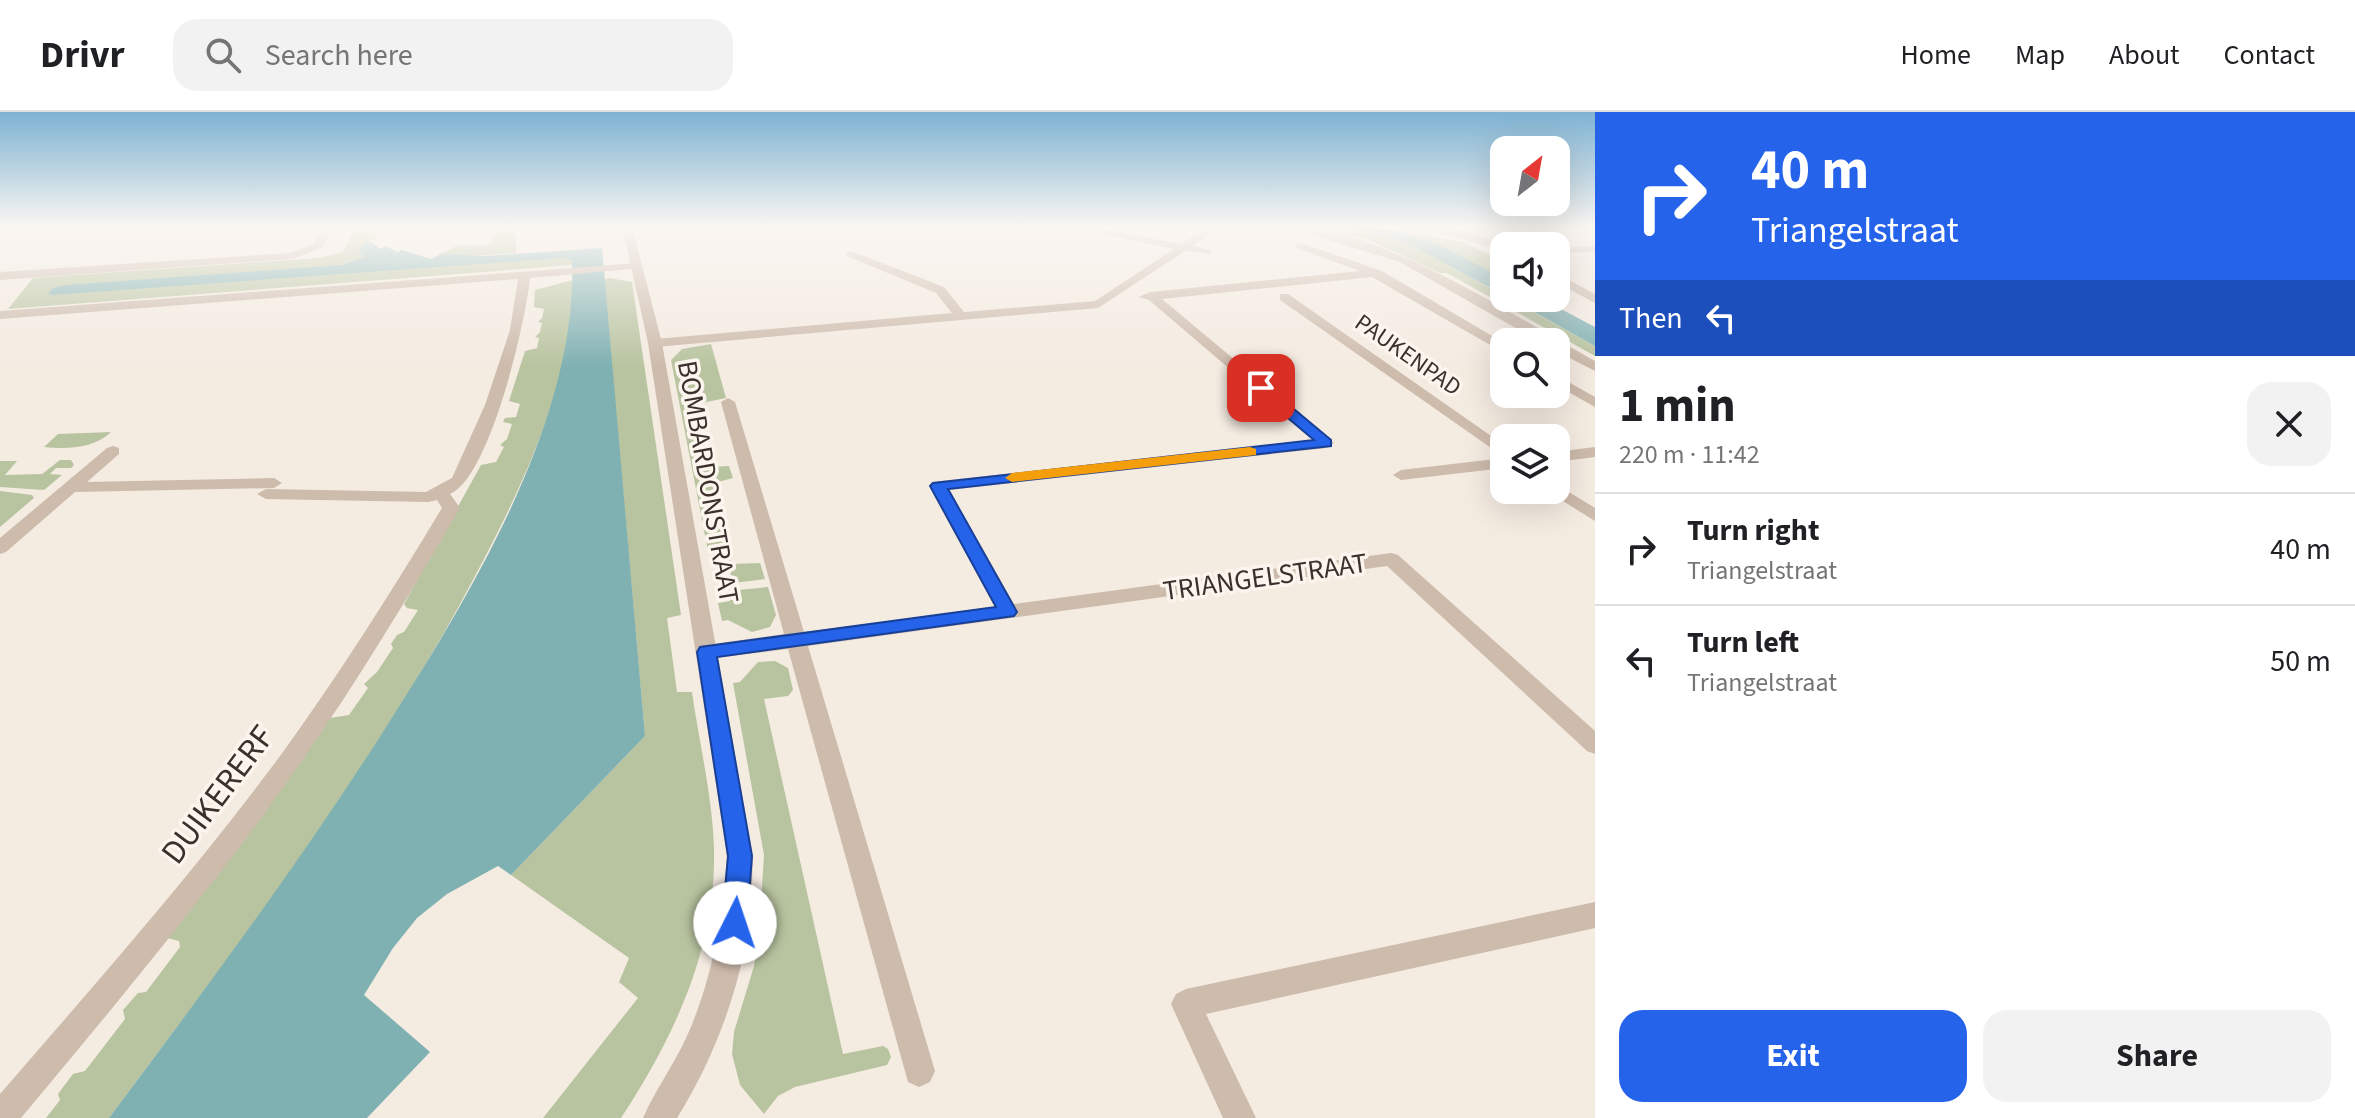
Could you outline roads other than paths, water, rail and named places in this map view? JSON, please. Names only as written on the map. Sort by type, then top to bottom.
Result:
[{"type":"street","points":[[0,276],[45,273]]},
{"type":"street","points":[[0,315],[556,273]]},
{"type":"street","name":"BOMBARDONSTRAAT","points":[[640,273],[655,343],[740,856],[735,923],[697,1049],[663,1116]]},
{"type":"street","points":[[898,273],[940,290],[961,316]]},
{"type":"street","points":[[655,343],[1098,304],[1145,273]]},
{"type":"street","points":[[1121,290],[1151,296],[1378,273],[1490,341]]},
{"type":"street","points":[[1427,273],[1525,328]]},
{"type":"street","points":[[74,487],[270,488],[428,497],[441,493],[459,480],[511,361],[522,316],[524,276]]},
{"type":"street","points":[[1570,285],[1595,299]]},
{"type":"street","points":[[1008,612],[938,486],[1326,443],[1151,296]]},
{"type":"street","name":"PAUKENPAD","points":[[1284,297],[1490,442]]},
{"type":"street","points":[[1570,353],[1595,367]]},
{"type":"street","points":[[1570,388],[1595,403]]},
{"type":"street","name":"BOMBARDONSTRAAT","points":[[728,402],[919,1071]]},
{"type":"street","points":[[0,548],[113,451]]},
{"type":"street","points":[[1570,455],[1595,452]]},
{"type":"street","points":[[1401,475],[1490,465]]},
{"type":"street","name":"DUIKERERF","points":[[0,1118],[128,967],[257,804],[328,706],[451,508],[441,493]]},
{"type":"street","points":[[1570,499],[1595,516]]},
{"type":"street","name":"TRIANGELSTRAAT","points":[[707,652],[1391,559],[1595,745]]},
{"type":"street","points":[[1240,1118],[1186,1004],[1595,915]]},
{"type":"water","points":[[232,273],[356,273],[48,293],[53,288]]},
{"type":"water","points":[[571,273],[604,273],[645,736],[511,875],[498,866],[447,894],[417,918],[393,948],[364,995],[430,1052],[367,1118],[109,1118],[318,831],[449,625],[511,507],[537,446],[557,384],[569,322]]},
{"type":"water","points":[[1463,273],[1490,273],[1490,288]]},
{"type":"water","points":[[1534,312],[1567,312],[1595,327],[1595,346],[1570,332],[1570,328],[1563,328]]}]
